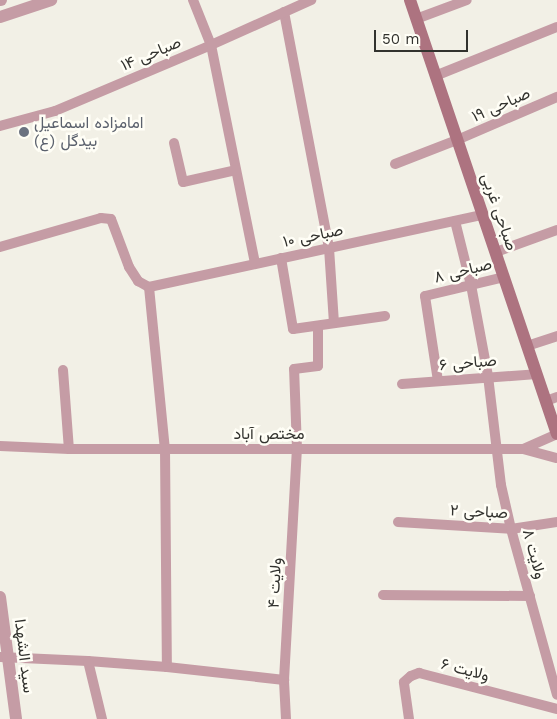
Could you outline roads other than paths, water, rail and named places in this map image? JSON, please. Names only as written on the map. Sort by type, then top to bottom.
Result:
[{"type":"main road","name":"صباحی غربی","points":[[410,0],[527,346],[537,374],[551,399],[557,434]]},
{"type":"street","points":[[0,18],[51,0]]},
{"type":"street","points":[[193,0],[211,45],[256,264]]},
{"type":"street","name":"صباحی ۱۴","points":[[0,126],[55,111],[211,45],[311,0]]},
{"type":"street","points":[[416,19],[467,0]]},
{"type":"street","points":[[284,12],[329,248],[334,323]]},
{"type":"street","points":[[436,76],[557,27]]},
{"type":"street","name":"صباحی ۱۹","points":[[395,164],[458,140],[557,97]]},
{"type":"street","points":[[174,143],[183,182],[236,170]]},
{"type":"street","name":"صباحی ۱۰","points":[[149,287],[483,214]]},
{"type":"street","points":[[0,247],[101,218],[111,219],[129,267],[138,281],[149,287],[165,449],[167,667]]},
{"type":"street","name":"ولایت ۸","points":[[455,221],[471,284],[488,376],[501,485],[511,529],[557,695]]},
{"type":"street","points":[[496,252],[557,230]]},
{"type":"street","points":[[281,258],[293,329],[385,316]]},
{"type":"street","name":"صباحی ۸","points":[[438,381],[425,296],[504,277]]},
{"type":"street","name":"ولایت ۴","points":[[286,719],[284,680],[297,449],[294,369],[318,366],[318,326]]},
{"type":"street","points":[[527,346],[557,336]]},
{"type":"street","points":[[63,370],[69,449]]},
{"type":"street","name":"صباحی ۶","points":[[402,384],[488,376],[537,374]]},
{"type":"street","points":[[524,449],[557,434]]},
{"type":"street","name":"مختص آباد","points":[[0,446],[14,449],[524,449]]},
{"type":"street","name":"مختص آباد","points":[[0,453],[14,449]]},
{"type":"street","points":[[524,449],[557,458]]},
{"type":"street","name":"صباحی ۲","points":[[398,522],[511,529],[557,522]]},
{"type":"street","points":[[383,595],[530,596]]},
{"type":"street","name":"سید الشهدا","points":[[0,597],[3,657],[16,719]]},
{"type":"street","points":[[3,657],[167,667],[284,680]]},
{"type":"street","points":[[88,661],[102,719]]},
{"type":"street","name":"ولایت ۶","points":[[409,719],[404,682],[411,676],[419,673],[557,709]]},
{"type":"place","name":"امامزاده اسماعیل (ع) بیدگل","points":[[24,132]]}]
